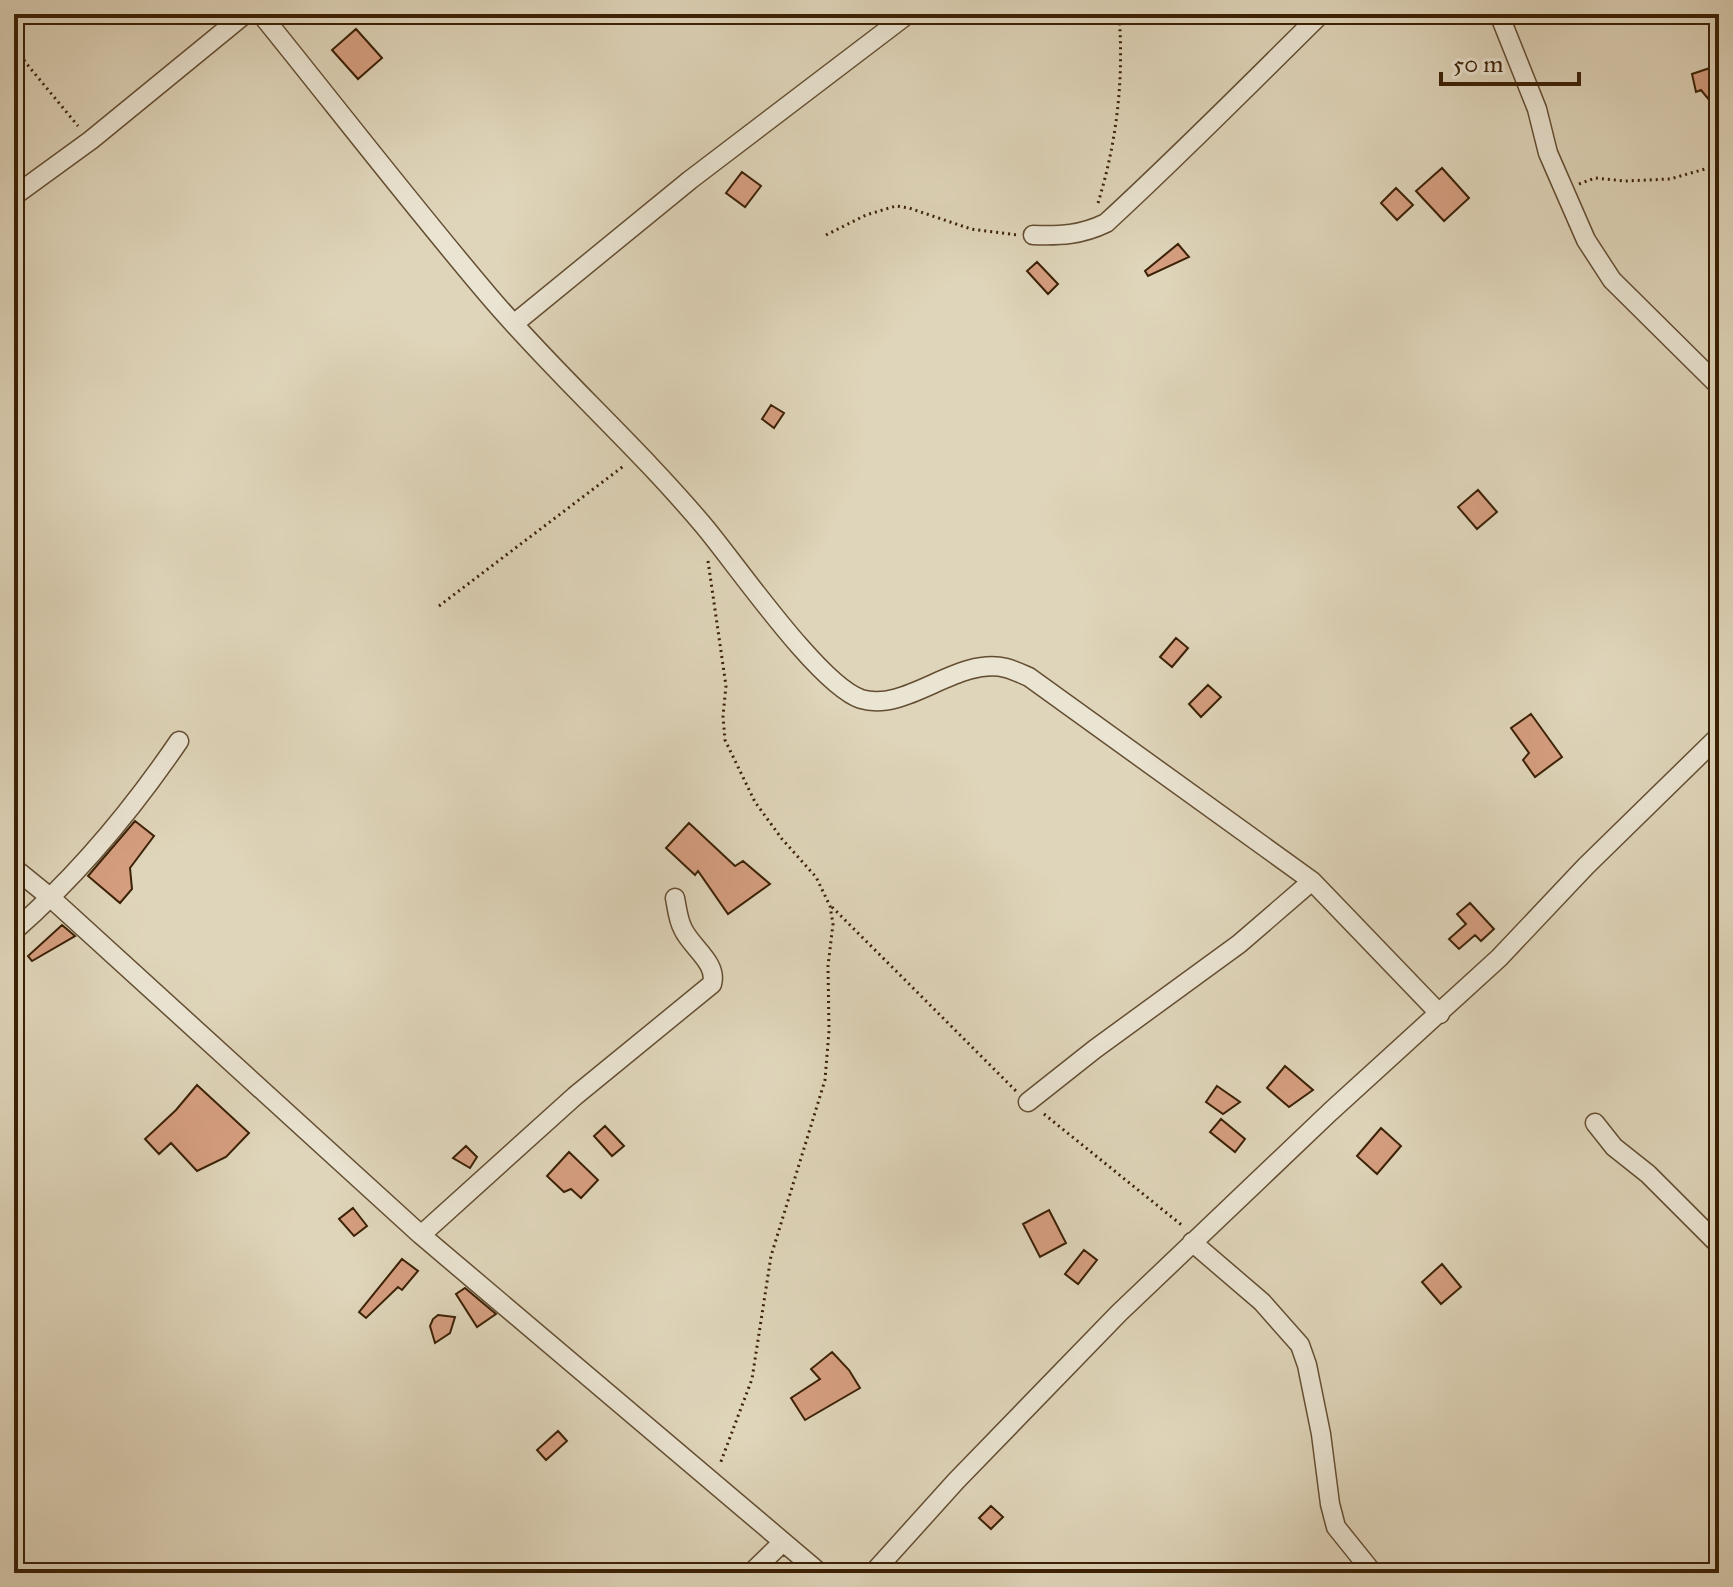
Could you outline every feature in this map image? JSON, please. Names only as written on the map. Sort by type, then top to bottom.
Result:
[{"type":"street","points":[[14,196],[91,140],[245,14]]},
{"type":"street","points":[[261,14],[474,278],[640,453],[705,527],[784,626],[840,688],[863,699],[892,700],[975,668],[1005,667],[1029,677],[1312,881],[1440,1014]]},
{"type":"street","points":[[515,323],[690,180],[908,14]]},
{"type":"street","points":[[1033,235],[1071,236],[1106,223],[1183,152],[1321,14]]},
{"type":"street","points":[[1499,14],[1537,109],[1548,153],[1586,240],[1612,280],[1719,386]]},
{"type":"street","points":[[873,1573],[956,1481],[1119,1313],[1194,1239],[1499,958],[1719,736]]},
{"type":"street","points":[[14,931],[51,898],[133,805],[179,741]]},
{"type":"street","points":[[14,868],[51,898],[421,1235],[820,1573]]},
{"type":"street","points":[[1028,1102],[1239,944],[1312,881]]},
{"type":"street","points":[[421,1235],[575,1096],[712,984],[712,968],[682,928],[675,898]]},
{"type":"street","points":[[1595,1123],[1614,1147],[1648,1174],[1719,1245]]},
{"type":"street","points":[[1194,1239],[1262,1302],[1300,1345],[1321,1434],[1336,1527],[1373,1573]]},
{"type":"street","points":[[751,1573],[783,1542]]},
{"type":"path","points":[[1089,231],[1111,161],[1116,126],[1121,86],[1119,14]]},
{"type":"path","points":[[14,45],[60,106],[91,140]]},
{"type":"path","points":[[1565,192],[1595,178],[1625,181],[1670,179],[1719,165]]},
{"type":"path","points":[[826,235],[866,215],[896,206],[971,229],[1033,235]]},
{"type":"path","points":[[439,606],[640,453]]},
{"type":"path","points":[[705,527],[726,686],[725,740],[755,802],[816,877],[830,906],[833,924],[828,966],[829,1031],[825,1080],[771,1256],[752,1379],[713,1482]]},
{"type":"path","points":[[830,906],[951,1024],[1001,1078],[1090,1148],[1194,1239]]},
{"type":"building","points":[[356,29],[382,58],[358,79],[332,50]]},
{"type":"building","points":[[1719,65],[1719,112],[1701,90],[1696,92],[1692,74]]},
{"type":"building","points":[[1442,168],[1469,198],[1444,221],[1416,191]]},
{"type":"building","points":[[742,172],[761,186],[745,207],[726,193]]},
{"type":"building","points":[[1396,188],[1413,205],[1397,220],[1381,203]]},
{"type":"building","points":[[1178,244],[1189,257],[1148,276],[1145,271]]},
{"type":"building","points":[[1037,262],[1058,284],[1048,294],[1027,271]]},
{"type":"building","points":[[771,405],[784,413],[774,428],[762,419]]},
{"type":"building","points":[[1478,490],[1497,512],[1477,529],[1458,507]]},
{"type":"building","points":[[1176,638],[1188,648],[1172,667],[1160,657]]},
{"type":"building","points":[[1208,685],[1221,697],[1201,717],[1189,704]]},
{"type":"building","points":[[1531,714],[1562,757],[1535,777],[1523,760],[1529,753],[1511,728]]},
{"type":"building","points":[[135,821],[154,836],[130,868],[132,889],[120,903],[88,876]]},
{"type":"building","points":[[689,823],[735,866],[743,861],[770,884],[728,914],[698,871],[695,875],[666,848]]},
{"type":"building","points":[[1470,903],[1494,929],[1481,941],[1475,935],[1459,949],[1449,939],[1466,924],[1457,914]]},
{"type":"building","points":[[62,925],[75,936],[32,961],[28,956]]},
{"type":"building","points":[[1285,1066],[1313,1090],[1289,1107],[1267,1088]]},
{"type":"building","points":[[197,1085],[249,1133],[226,1157],[197,1171],[171,1143],[159,1154],[145,1139]]},
{"type":"building","points":[[1217,1086],[1240,1102],[1223,1114],[1206,1102]]},
{"type":"building","points":[[1221,1119],[1245,1139],[1235,1152],[1210,1132]]},
{"type":"building","points":[[605,1126],[624,1146],[612,1156],[594,1136]]},
{"type":"building","points":[[1381,1128],[1401,1146],[1377,1174],[1357,1156]]},
{"type":"building","points":[[466,1146],[477,1157],[470,1168],[453,1158]]},
{"type":"building","points":[[569,1152],[598,1180],[581,1198],[571,1189],[564,1192],[547,1176]]},
{"type":"building","points":[[353,1208],[367,1226],[354,1236],[339,1219]]},
{"type":"building","points":[[1049,1210],[1066,1243],[1040,1257],[1023,1224]]},
{"type":"building","points":[[1084,1250],[1097,1260],[1078,1284],[1065,1274]]},
{"type":"building","points":[[402,1259],[418,1271],[402,1290],[398,1287],[366,1318],[359,1312]]},
{"type":"building","points":[[1442,1264],[1461,1287],[1441,1304],[1422,1282]]},
{"type":"building","points":[[465,1288],[496,1314],[477,1327],[456,1294]]},
{"type":"building","points":[[438,1315],[455,1317],[450,1333],[435,1343],[430,1326]]},
{"type":"building","points":[[832,1352],[860,1388],[805,1420],[791,1398],[820,1379],[811,1369]]},
{"type":"building","points":[[558,1431],[567,1441],[546,1460],[537,1450]]},
{"type":"building","points":[[991,1506],[1003,1517],[991,1529],[979,1518]]}]
